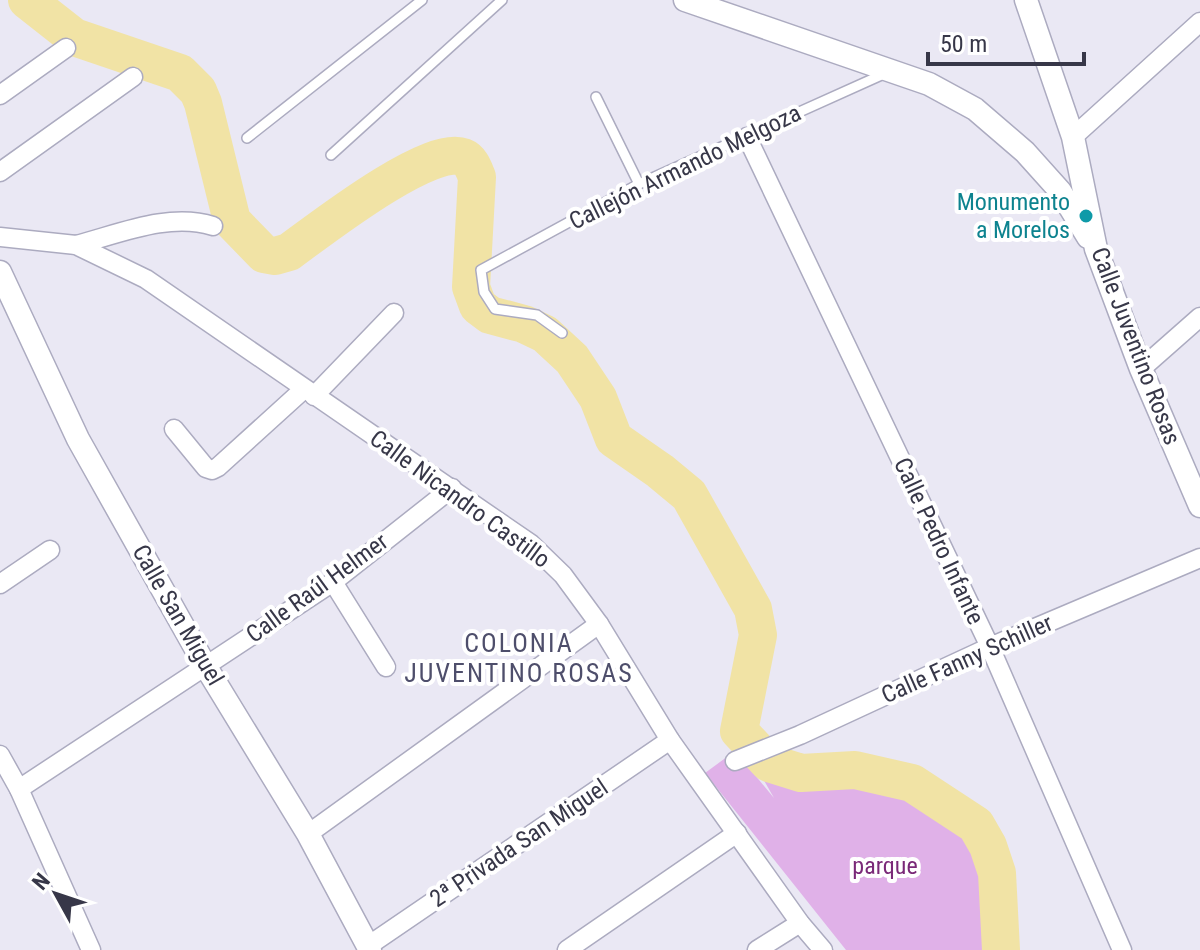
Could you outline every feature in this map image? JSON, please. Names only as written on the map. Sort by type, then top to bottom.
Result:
[{"type":"street","points":[[685,0],[893,70],[929,84],[975,109],[1015,144],[1060,191],[1096,249]]},
{"type":"street","name":"Calle Juventino Rosas","points":[[1026,0],[1073,137],[1096,249],[1141,369],[1200,506]]},
{"type":"street","points":[[1073,137],[1200,22]]},
{"type":"street","points":[[0,95],[66,48]]},
{"type":"street","points":[[0,172],[133,77]]},
{"type":"street","name":"Calle Pedro Infante","points":[[747,137],[990,647],[1122,950]]},
{"type":"street","points":[[76,245],[151,225],[198,222],[213,226]]},
{"type":"street","name":"Calle Nicandro Castillo","points":[[0,237],[76,245],[146,279],[531,544],[563,575],[599,624],[670,740],[800,923],[823,950]]},
{"type":"street","name":"Calle San Miguel","points":[[0,272],[78,439],[206,667],[308,834],[369,948]]},
{"type":"street","points":[[174,429],[206,468],[212,470],[218,467],[309,392],[394,313]]},
{"type":"street","points":[[1141,369],[1200,317]]},
{"type":"street","name":"Calle Raúl Helmer","points":[[19,789],[333,582],[452,488]]},
{"type":"street","points":[[0,584],[50,550]]},
{"type":"street","name":"Calle Fanny Schiller","points":[[735,761],[990,647],[1200,558]]},
{"type":"street","points":[[333,582],[386,667]]},
{"type":"street","points":[[308,834],[599,624]]},
{"type":"street","name":"2ª Privada San Miguel","points":[[369,948],[670,740]]},
{"type":"street","points":[[0,755],[19,789],[91,950]]},
{"type":"street","points":[[567,950],[737,833]]},
{"type":"street","points":[[757,950],[800,923]]},
{"type":"lane","points":[[247,138],[422,0]]},
{"type":"lane","points":[[331,155],[502,0]]},
{"type":"lane","name":"Callejón Armando Melgoza","points":[[562,333],[537,315],[495,309],[484,292],[481,270],[639,184],[893,70]]},
{"type":"lane","points":[[596,97],[639,184]]},
{"type":"green space","name":"parque","points":[[735,751],[774,798],[758,770],[769,763],[801,773],[855,770],[912,783],[976,825],[988,846],[997,873],[1001,950],[846,950],[705,773]]},
{"type":"waterway","points":[[27,0],[74,37],[180,73],[198,91],[232,221],[264,254],[275,256],[289,252],[374,192],[426,163],[447,156],[468,160],[477,177],[471,287],[478,306],[490,315],[524,324],[545,334],[572,359],[598,398],[614,439],[689,495],[753,609],[758,635],[739,731],[769,763],[801,773],[855,770],[912,783],[976,825],[988,846],[997,873],[1001,950]]},
{"type":"place","name":"Monumento a Morelos","points":[[1086,216]]},
{"type":"district","name":"COLONIA JUVENTINO ROSAS","points":[[519,658]]}]
